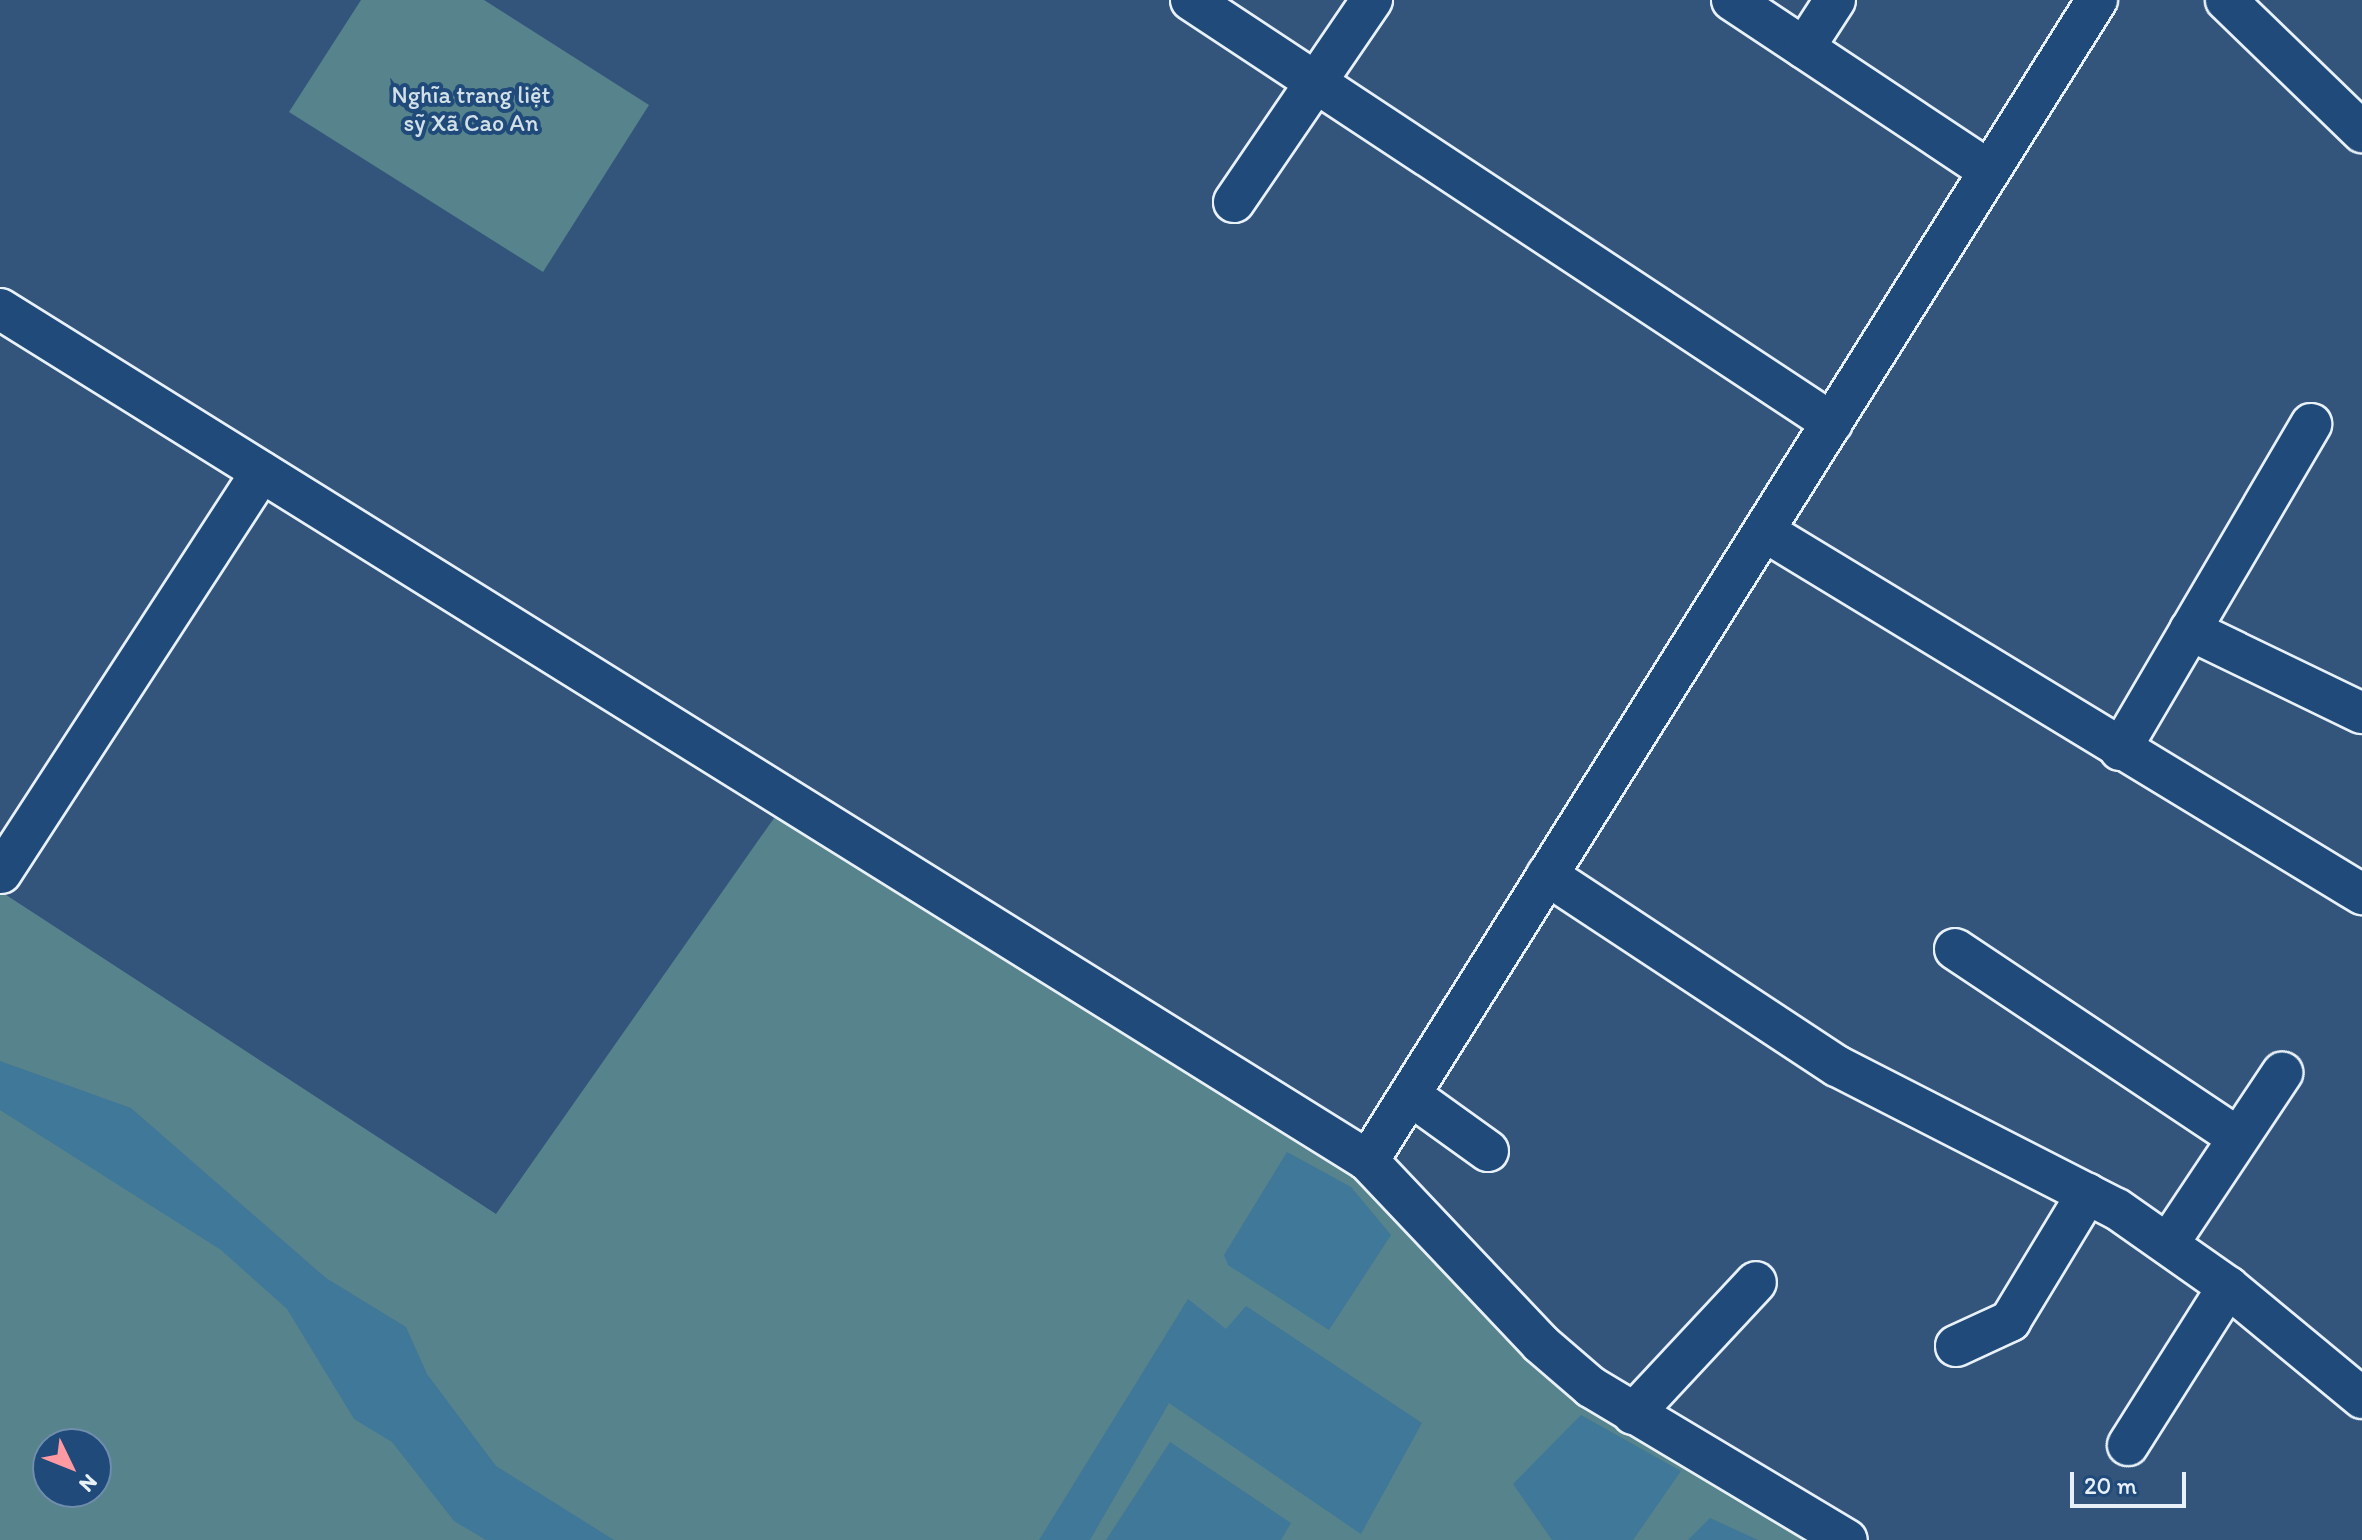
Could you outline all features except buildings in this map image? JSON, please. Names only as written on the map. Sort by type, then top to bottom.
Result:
[{"type":"street","points":[[1191,0],[1832,423]]},
{"type":"street","points":[[1234,202],[1372,0]]},
{"type":"street","points":[[1732,0],[1989,171]]},
{"type":"street","points":[[1804,48],[1835,0]]},
{"type":"street","points":[[1368,1161],[2097,0]]},
{"type":"street","points":[[2226,0],[2362,132]]},
{"type":"street","points":[[0,309],[1368,1161],[1541,1344],[1633,1414],[1847,1540]]},
{"type":"street","points":[[2120,750],[2311,424]]},
{"type":"street","points":[[1,873],[261,472]]},
{"type":"street","points":[[1764,531],[2120,750],[2362,894]]},
{"type":"street","points":[[2190,630],[2362,713]]},
{"type":"street","points":[[1547,875],[1837,1066],[2087,1194],[2168,1244],[2228,1287],[2362,1398]]},
{"type":"street","points":[[1955,949],[2238,1138]]},
{"type":"street","points":[[2168,1244],[2282,1073]]},
{"type":"street","points":[[1410,1095],[1488,1151]]},
{"type":"street","points":[[1956,1346],[2010,1321],[2087,1194]]},
{"type":"street","points":[[1633,1414],[1756,1282]]},
{"type":"street","points":[[2128,1445],[2228,1287]]},
{"type":"green space","name":"Nghĩa trang liệt sỹ Xã Cao An","points":[[361,0],[484,0],[649,105],[543,272],[289,112]]},
{"type":"green space","points":[[779,811],[1354,1174],[1522,1355],[1581,1400],[1817,1540],[0,1540],[0,891],[496,1214]]},
{"type":"water","points":[[0,1061],[131,1108],[326,1278],[406,1327],[427,1374],[496,1466],[614,1540],[486,1540],[454,1521],[392,1442],[354,1419],[287,1309],[221,1250],[0,1110]]},
{"type":"water","points":[[1287,1152],[1351,1187],[1391,1235],[1329,1330],[1228,1265],[1224,1255]]},
{"type":"water","points":[[1188,1299],[1226,1329],[1246,1306],[1422,1423],[1361,1534],[1169,1403],[1090,1540],[1039,1540]]},
{"type":"water","points":[[1581,1415],[1681,1471],[1633,1540],[1552,1540],[1513,1484]]},
{"type":"water","points":[[1170,1442],[1291,1523],[1281,1540],[1106,1540]]},
{"type":"water","points":[[1710,1518],[1758,1540],[1688,1540]]}]
